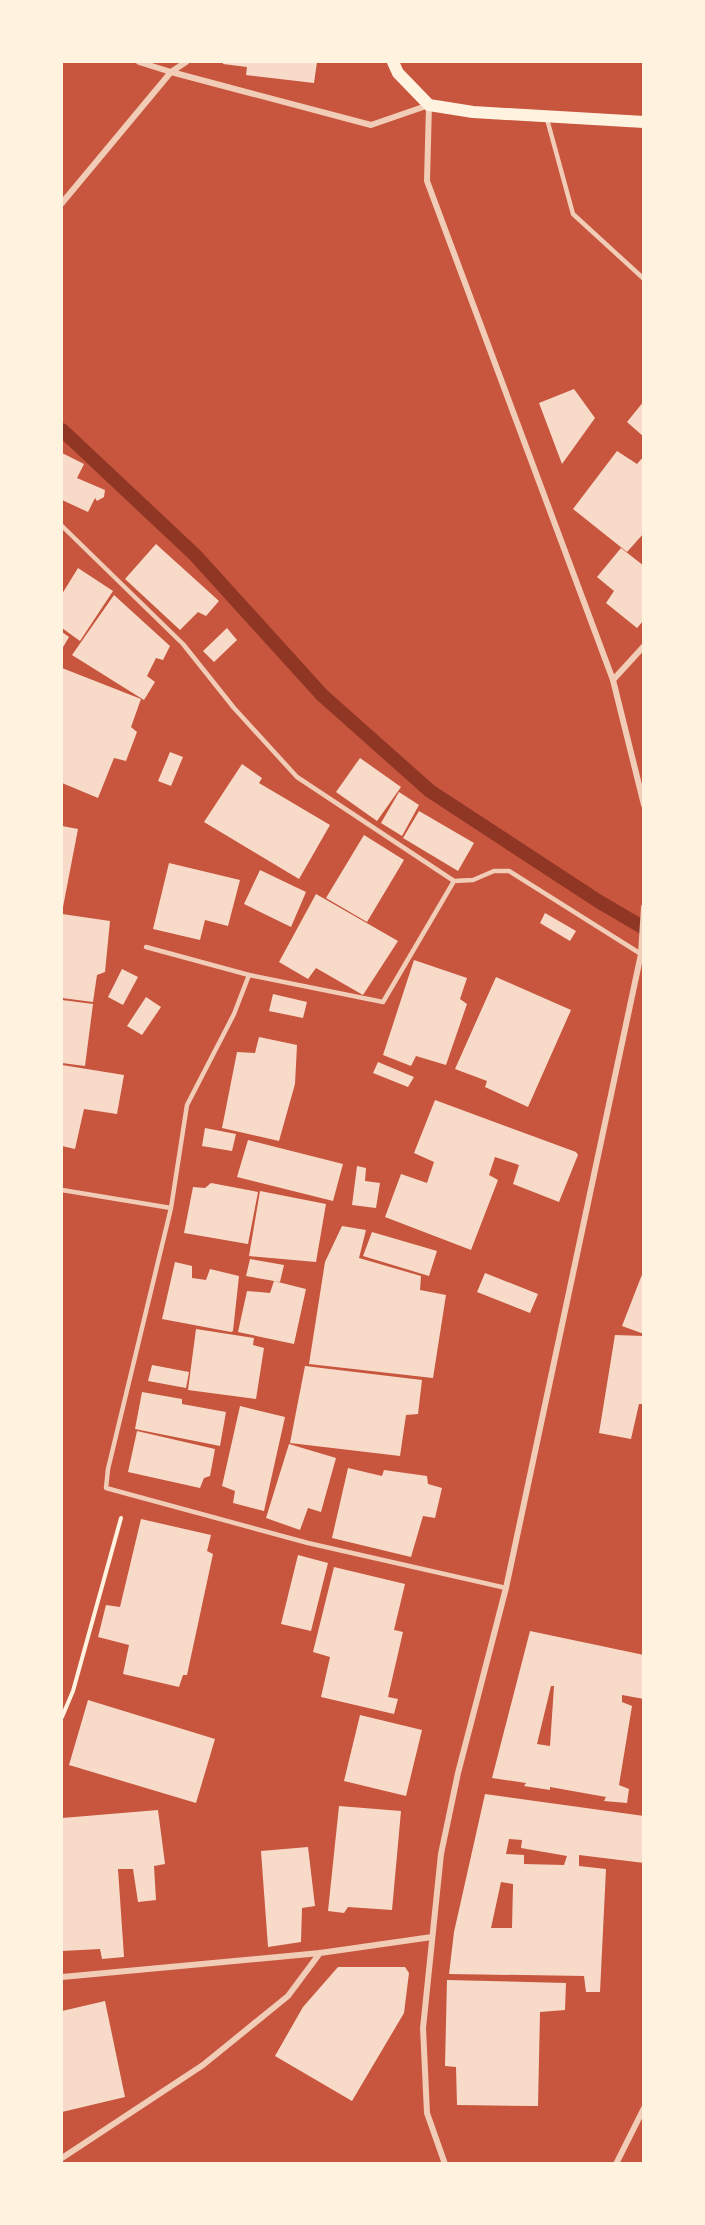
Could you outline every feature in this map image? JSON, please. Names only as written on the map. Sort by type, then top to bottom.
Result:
[{"type":"main road","points":[[393,62],[398,73],[429,105],[473,112],[644,122]]},
{"type":"street","points":[[139,62],[371,125],[429,105],[427,181],[613,680],[644,805]]},
{"type":"street","points":[[62,203],[171,72],[186,62]]},
{"type":"street","points":[[613,680],[644,646]]},
{"type":"street","points":[[446,2163],[427,2113],[423,2028],[441,1854],[458,1773],[506,1588],[642,955],[644,907]]},
{"type":"street","points":[[62,1977],[320,1953],[432,1937]]},
{"type":"street","points":[[62,2158],[203,2065],[288,1996],[320,1953]]},
{"type":"street","points":[[616,2163],[644,2108]]},
{"type":"lane","points":[[546,116],[573,214],[644,279]]},
{"type":"lane","points":[[62,526],[183,644],[234,708],[297,777],[454,881],[473,880],[495,871],[509,871],[642,955]]},
{"type":"lane","points":[[146,947],[249,975],[383,1002],[454,881]]},
{"type":"lane","points":[[249,975],[234,1014],[187,1105],[171,1208],[108,1469],[106,1488],[308,1543],[506,1588]]},
{"type":"lane","points":[[62,1190],[171,1208]]},
{"type":"path","points":[[62,1717],[73,1691],[128,1494]]},
{"type":"building","points":[[223,62],[317,62],[314,83],[246,75],[247,67],[223,64]]},
{"type":"building","points":[[574,389],[595,418],[562,464],[539,403]]},
{"type":"building","points":[[644,401],[644,437],[627,422]]},
{"type":"building","points":[[617,451],[637,464],[644,456],[644,533],[627,552],[573,509]]},
{"type":"building","points":[[62,453],[84,464],[77,478],[105,490],[104,497],[97,501],[95,498],[88,512],[62,500]]},
{"type":"building","points":[[156,544],[219,601],[206,616],[198,612],[180,630],[125,579]]},
{"type":"building","points":[[621,548],[644,566],[644,620],[637,628],[606,603],[614,591],[597,577]]},
{"type":"building","points":[[78,568],[113,591],[80,641],[62,628],[62,594]]},
{"type":"building","points":[[114,595],[170,646],[163,660],[156,658],[147,676],[155,682],[144,700],[72,655]]},
{"type":"building","points":[[227,628],[237,640],[214,662],[203,651]]},
{"type":"building","points":[[62,632],[69,637],[62,649]]},
{"type":"building","points":[[62,668],[141,699],[131,727],[137,732],[126,761],[114,758],[98,798],[62,783]]},
{"type":"building","points":[[170,752],[183,757],[171,786],[158,781]]},
{"type":"building","points":[[360,758],[401,787],[377,821],[336,792]]},
{"type":"building","points":[[242,764],[262,778],[259,783],[330,825],[299,879],[204,822]]},
{"type":"building","points":[[399,792],[419,805],[402,836],[381,823]]},
{"type":"building","points":[[419,811],[474,843],[458,871],[403,838]]},
{"type":"building","points":[[62,826],[78,829],[63,907],[62,907]]},
{"type":"building","points":[[364,835],[404,860],[367,922],[326,898]]},
{"type":"building","points":[[169,863],[240,880],[228,926],[205,920],[200,940],[153,929]]},
{"type":"building","points":[[260,870],[306,892],[291,927],[244,904]]},
{"type":"building","points":[[316,894],[398,941],[363,995],[316,968],[308,979],[279,962]]},
{"type":"building","points":[[545,913],[576,931],[570,941],[540,923]]},
{"type":"building","points":[[62,914],[110,921],[105,972],[97,975],[93,1002],[62,998]]},
{"type":"building","points":[[414,960],[467,978],[460,999],[467,1004],[446,1065],[416,1056],[411,1066],[383,1055]]},
{"type":"building","points":[[122,969],[138,977],[123,1005],[108,997]]},
{"type":"building","points":[[496,977],[571,1010],[528,1107],[485,1087],[487,1081],[455,1069]]},
{"type":"building","points":[[273,994],[307,1002],[303,1018],[269,1011]]},
{"type":"building","points":[[146,997],[161,1007],[142,1035],[127,1026]]},
{"type":"building","points":[[62,1000],[93,1004],[85,1066],[62,1063]]},
{"type":"building","points":[[259,1037],[297,1045],[295,1084],[279,1141],[222,1128],[237,1052],[255,1053]]},
{"type":"building","points":[[378,1062],[414,1077],[408,1087],[373,1073]]},
{"type":"building","points":[[62,1065],[124,1075],[117,1114],[84,1109],[75,1149],[62,1146]]},
{"type":"building","points":[[435,1100],[576,1152],[578,1155],[559,1202],[513,1184],[519,1165],[495,1157],[489,1175],[498,1180],[471,1250],[385,1217],[401,1174],[427,1183],[434,1162],[414,1153]]},
{"type":"building","points":[[205,1128],[236,1134],[232,1151],[202,1146]]},
{"type":"building","points":[[248,1140],[343,1164],[333,1201],[237,1177]]},
{"type":"building","points":[[357,1166],[366,1168],[365,1181],[380,1183],[376,1208],[352,1205]]},
{"type":"building","points":[[211,1183],[258,1192],[248,1244],[184,1233],[193,1187],[205,1188]]},
{"type":"building","points":[[260,1191],[326,1204],[316,1262],[249,1256]]},
{"type":"building","points":[[342,1226],[366,1230],[359,1258],[421,1276],[420,1290],[446,1295],[433,1378],[309,1364],[325,1262]]},
{"type":"building","points":[[372,1232],[437,1251],[429,1276],[363,1256]]},
{"type":"building","points":[[250,1259],[284,1265],[280,1282],[246,1276]]},
{"type":"building","points":[[175,1262],[192,1266],[192,1278],[206,1280],[210,1269],[239,1276],[233,1331],[162,1319]]},
{"type":"building","points":[[644,1272],[644,1334],[622,1326]]},
{"type":"building","points":[[485,1273],[538,1294],[530,1313],[477,1292]]},
{"type":"building","points":[[274,1281],[306,1289],[294,1344],[238,1332],[247,1291],[270,1293]]},
{"type":"building","points":[[196,1329],[254,1338],[253,1345],[264,1348],[256,1399],[188,1390]]},
{"type":"building","points":[[615,1335],[644,1336],[644,1404],[639,1404],[631,1439],[599,1433]]},
{"type":"building","points":[[152,1365],[189,1372],[186,1388],[148,1381]]},
{"type":"building","points":[[305,1366],[422,1380],[418,1414],[406,1415],[400,1456],[290,1443]]},
{"type":"building","points":[[142,1392],[182,1399],[182,1404],[226,1412],[220,1446],[135,1429]]},
{"type":"building","points":[[240,1406],[285,1417],[264,1511],[233,1503],[235,1491],[222,1486]]},
{"type":"building","points":[[137,1431],[215,1449],[210,1476],[204,1478],[200,1488],[128,1472]]},
{"type":"building","points":[[289,1444],[336,1458],[321,1512],[308,1508],[300,1530],[266,1518]]},
{"type":"building","points":[[348,1468],[382,1476],[384,1470],[427,1476],[428,1484],[442,1488],[435,1518],[423,1516],[411,1557],[332,1538]]},
{"type":"building","points":[[141,1519],[211,1535],[207,1551],[213,1554],[187,1675],[183,1675],[179,1687],[123,1674],[129,1645],[98,1637],[106,1605],[120,1607]]},
{"type":"building","points":[[298,1555],[328,1563],[311,1631],[281,1624]]},
{"type":"building","points":[[334,1567],[405,1584],[394,1630],[403,1632],[388,1697],[398,1699],[394,1714],[321,1697],[330,1657],[313,1652]]},
{"type":"building","points":[[530,1631],[644,1655],[644,1699],[622,1695],[622,1702],[632,1706],[619,1785],[629,1789],[627,1803],[604,1801],[606,1797],[550,1787],[550,1790],[524,1786],[526,1783],[492,1778]],"holes":[[[551,1686],[554,1686],[550,1746],[537,1744]]]},
{"type":"building","points":[[88,1700],[215,1739],[196,1803],[69,1765]]},
{"type":"building","points":[[360,1715],[422,1730],[406,1796],[344,1781]]},
{"type":"building","points":[[485,1794],[644,1816],[644,1863],[579,1855],[579,1866],[606,1869],[600,1992],[586,1992],[584,1976],[449,1974],[454,1932]],"holes":[[[509,1839],[522,1840],[521,1848],[567,1856],[564,1865],[524,1864],[524,1855],[506,1854]],[[501,1882],[513,1884],[512,1928],[491,1928]]]},
{"type":"building","points":[[339,1806],[401,1811],[392,1910],[348,1907],[344,1913],[328,1911]]},
{"type":"building","points":[[158,1810],[165,1864],[154,1866],[156,1900],[138,1902],[133,1869],[118,1869],[124,1957],[102,1959],[100,1949],[62,1951],[62,1818]]},
{"type":"building","points":[[308,1847],[315,1906],[302,1908],[301,1942],[268,1947],[261,1851]]},
{"type":"building","points":[[338,1967],[405,1967],[409,1973],[404,2013],[352,2101],[275,2056],[303,2007]]},
{"type":"building","points":[[447,1980],[566,1983],[565,2010],[540,2012],[538,2106],[457,2105],[456,2067],[445,2066]]},
{"type":"building","points":[[105,2001],[125,2097],[62,2112],[62,2011]]},
{"type":"waterway","points":[[62,430],[195,555],[322,695],[430,791],[598,901],[644,928]]}]
